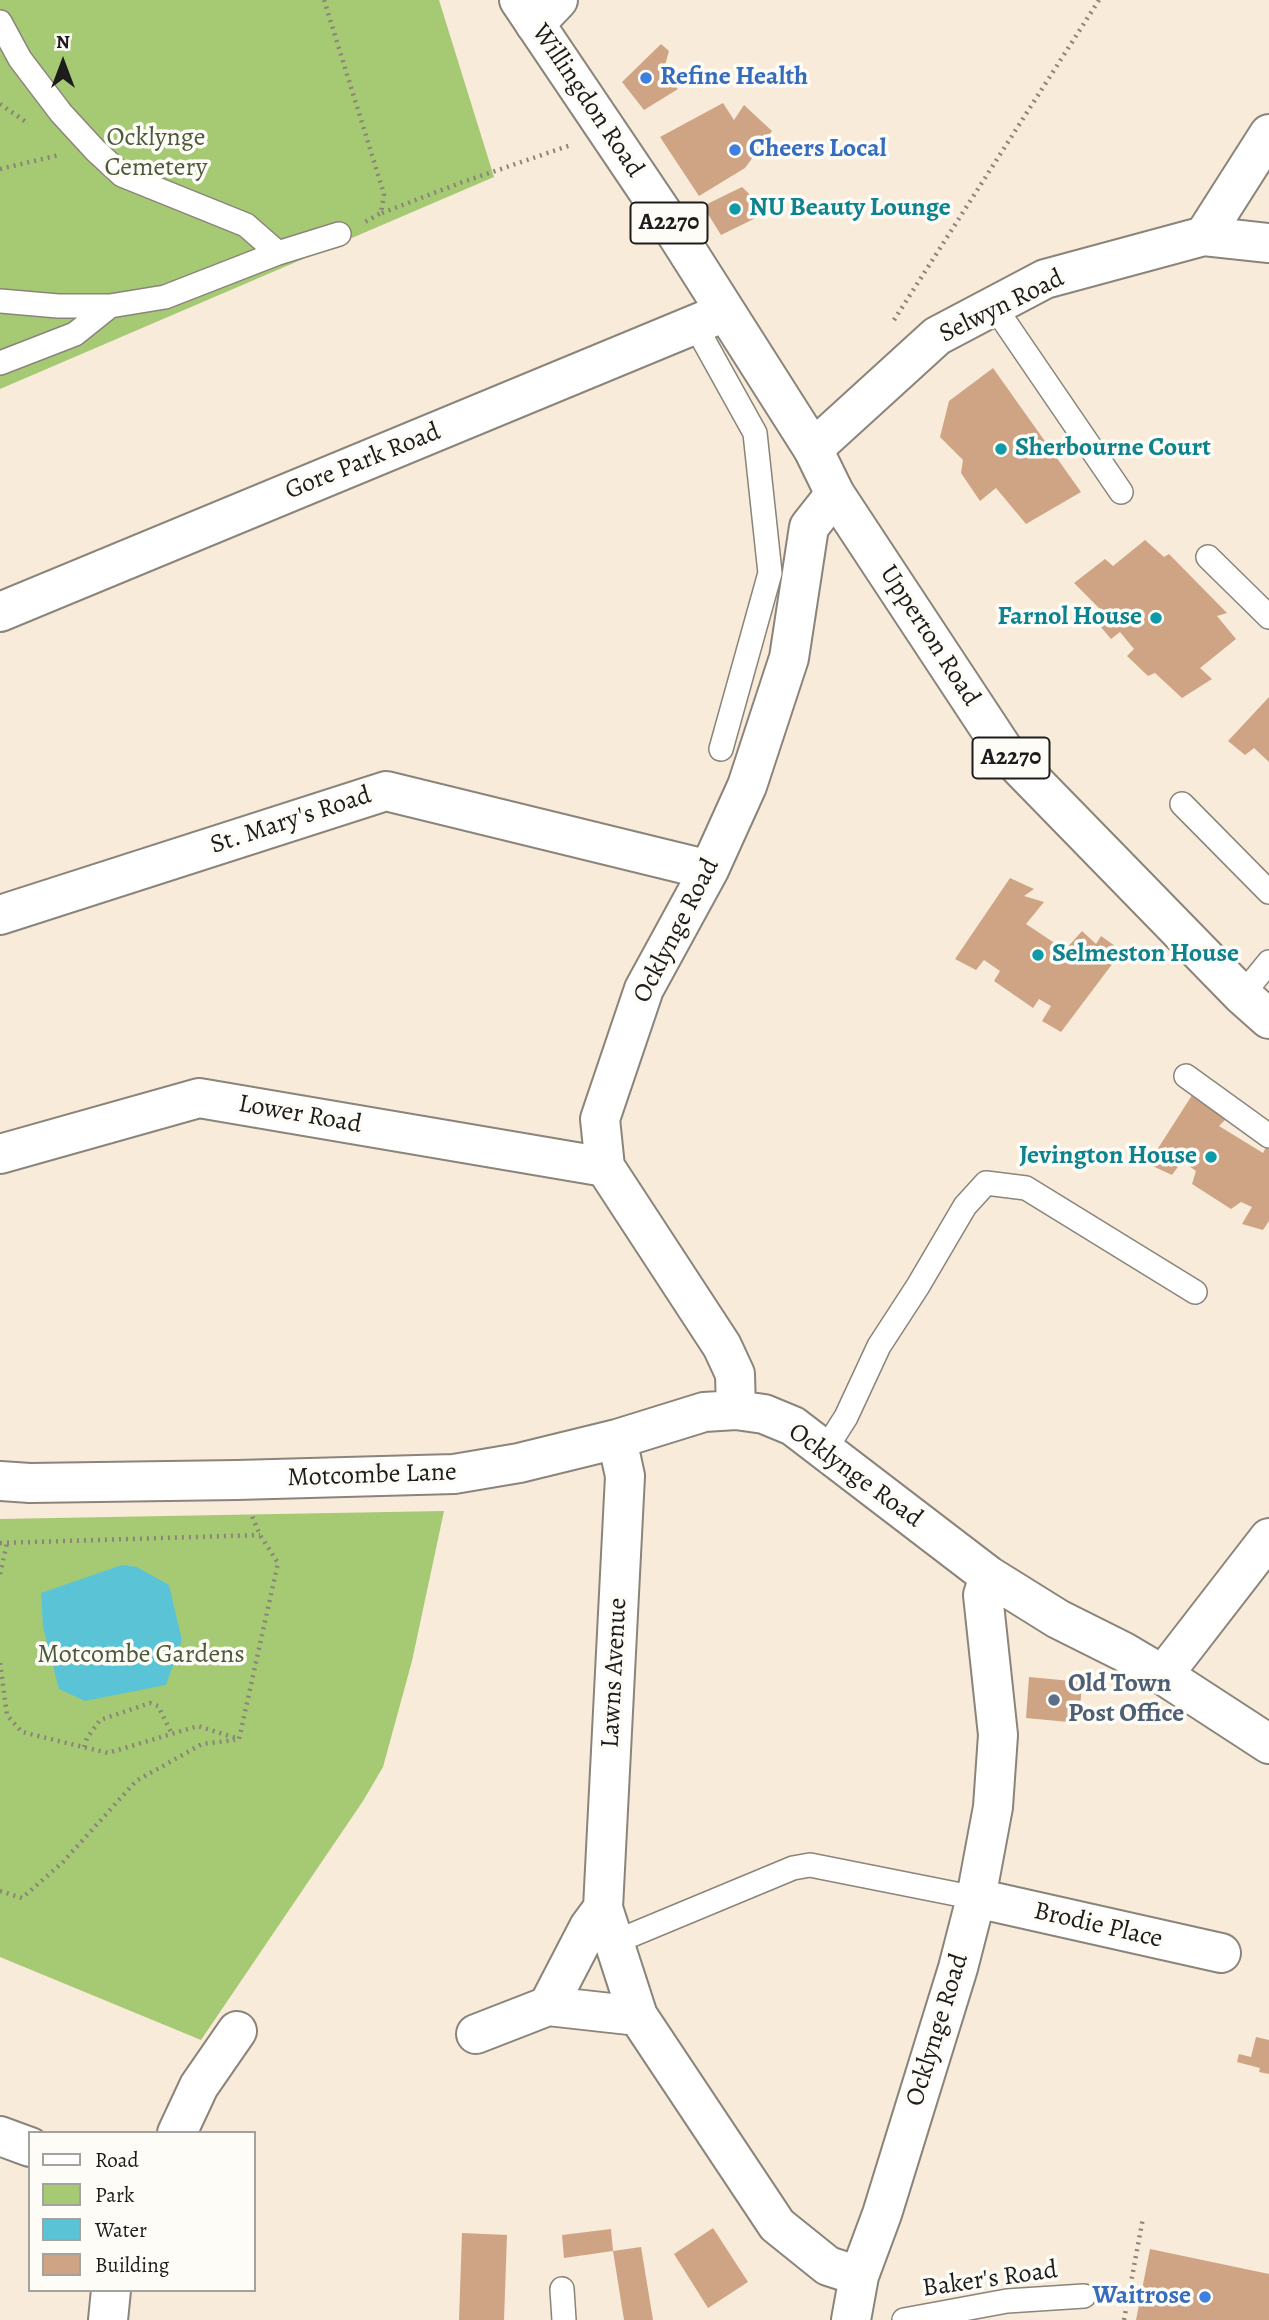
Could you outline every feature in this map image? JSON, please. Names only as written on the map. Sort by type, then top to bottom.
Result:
[{"type":"street","name":"Willingdon Road","points":[[537,8],[608,133],[672,227],[710,318],[813,449]]},
{"type":"street","points":[[1204,236],[1269,134]]},
{"type":"street","name":"Selwyn Road","points":[[813,449],[937,336],[1045,279],[1204,236],[1269,243]]},
{"type":"street","name":"Gore Park Road","points":[[0,612],[710,318]]},
{"type":"street","name":"Upperton Road","points":[[813,449],[835,494],[1005,752],[1256,1007]]},
{"type":"street","name":"Ocklynge Road","points":[[835,494],[810,527],[789,658],[747,786],[709,870],[643,989],[600,1119],[605,1167],[722,1346],[735,1374],[736,1410],[764,1414],[793,1426],[989,1576],[984,1595],[998,1735],[993,1807],[976,1898],[958,1968],[882,2214],[859,2276],[851,2320]]},
{"type":"street","name":"St. Mary's Road","points":[[0,915],[386,791],[709,870]]},
{"type":"street","name":"Lower Road","points":[[0,1154],[199,1098],[605,1167]]},
{"type":"street","name":"Motcombe Lane","points":[[0,1480],[30,1483],[454,1474],[519,1463],[617,1439],[704,1412],[736,1410]]},
{"type":"street","name":"Lawns Avenue","points":[[617,1439],[625,1476],[609,1925],[638,2015],[777,2225],[828,2266],[859,2276]]},
{"type":"street","points":[[1163,1675],[1269,1538]]},
{"type":"street","points":[[989,1576],[1058,1619],[1163,1675],[1269,1744]]},
{"type":"street","name":"Brodie Place","points":[[976,1898],[1220,1953]]},
{"type":"street","points":[[548,2006],[589,1927],[609,1925]]},
{"type":"street","points":[[476,2034],[548,2006],[638,2015]]},
{"type":"street","points":[[178,2131],[199,2087],[237,2031]]},
{"type":"street","points":[[0,2136],[28,2146]]},
{"type":"street","points":[[108,2320],[111,2292]]},
{"type":"lane","points":[[0,22],[20,59],[61,113],[122,175],[246,225],[278,253]]},
{"type":"lane","points":[[0,301],[58,306],[110,306],[165,297],[278,253],[339,234]]},
{"type":"lane","points":[[0,363],[75,334],[110,306]]},
{"type":"lane","points":[[993,306],[1121,492]]},
{"type":"lane","points":[[710,318],[755,433],[770,573],[721,749]]},
{"type":"lane","points":[[1208,557],[1269,617]]},
{"type":"lane","points":[[1182,804],[1269,892]]},
{"type":"lane","points":[[1256,1007],[1269,962]]},
{"type":"lane","points":[[1186,1076],[1269,1136]]},
{"type":"lane","points":[[825,1450],[846,1417],[879,1346],[965,1206],[986,1183],[1026,1188],[1195,1292]]},
{"type":"lane","points":[[609,1925],[810,1865],[976,1898]]},
{"type":"lane","points":[[562,2289],[564,2320]]},
{"type":"lane","name":"Baker's Road","points":[[904,2320],[1007,2301],[1084,2296]]},
{"type":"path","points":[[324,0],[384,194],[381,213]]},
{"type":"path","points":[[888,328],[1099,0]]},
{"type":"path","points":[[339,234],[381,213],[460,183],[608,133]]},
{"type":"path","points":[[0,169],[51,156],[95,150]]},
{"type":"path","points":[[237,1480],[260,1535],[278,1563],[239,1739]]},
{"type":"path","points":[[0,1543],[260,1535]]},
{"type":"path","points":[[0,1574],[8,1543]]},
{"type":"path","points":[[0,1663],[7,1714],[22,1732],[108,1753],[198,1726],[239,1739]]},
{"type":"path","points":[[84,1747],[100,1720],[150,1703],[158,1706],[172,1734]]},
{"type":"path","points":[[0,1891],[22,1898],[63,1862],[136,1781],[202,1744],[239,1739]]},
{"type":"path","points":[[1125,2320],[1143,2218]]},
{"type":"green space","name":"Ocklynge Cemetery","points":[[0,0],[439,0],[494,177],[0,389]]},
{"type":"green space","name":"Motcombe Gardens","points":[[444,1511],[412,1661],[383,1767],[363,1801],[201,2040],[0,1957],[0,1519]]},
{"type":"water","points":[[122,1565],[137,1567],[169,1585],[182,1640],[166,1685],[85,1701],[59,1689],[43,1627],[41,1593]]},
{"type":"building","name":"Refine Health","points":[[661,44],[669,51],[662,75],[678,89],[644,110],[622,82]]},
{"type":"building","points":[[723,103],[734,120],[744,105],[772,131],[745,168],[699,196],[660,137]]},
{"type":"building","name":"NU Beauty Lounge","points":[[742,187],[768,212],[721,235],[703,206]]},
{"type":"building","name":"Sherbourne Court","points":[[993,368],[1081,492],[1026,524],[996,488],[980,501],[961,473],[963,460],[940,437],[949,401]]},
{"type":"building","name":"Farnol House","points":[[1145,540],[1164,557],[1169,554],[1227,613],[1217,616],[1236,639],[1200,668],[1212,679],[1182,698],[1155,673],[1148,676],[1127,656],[1134,649],[1120,632],[1111,639],[1094,619],[1101,610],[1074,583],[1105,559],[1113,566]]},
{"type":"building","points":[[1269,697],[1269,762],[1254,748],[1245,755],[1228,741]]},
{"type":"building","name":"Selmeston House","points":[[1010,878],[1034,889],[1024,896],[1044,902],[1026,924],[1065,950],[1082,931],[1096,944],[1101,936],[1122,951],[1061,1032],[1042,1021],[1051,1006],[1039,999],[1033,1008],[994,981],[1000,971],[984,960],[976,970],[955,959]]},
{"type":"building","name":"Jevington House","points":[[1196,1089],[1237,1108],[1219,1126],[1263,1153],[1269,1141],[1269,1221],[1263,1230],[1242,1224],[1252,1207],[1241,1202],[1231,1209],[1192,1184],[1196,1171],[1182,1161],[1172,1175],[1148,1164]]},
{"type":"building","name":"Old Town Post Office","points":[[1029,1677],[1082,1682],[1079,1723],[1026,1718]]},
{"type":"building","points":[[1256,2037],[1269,2040],[1269,2074],[1259,2072],[1260,2068],[1237,2062],[1239,2054],[1251,2057]]},
{"type":"building","points":[[713,2228],[748,2282],[708,2308],[674,2254]]},
{"type":"building","points":[[611,2229],[613,2251],[564,2258],[562,2235]]},
{"type":"building","points":[[462,2233],[507,2235],[504,2320],[459,2320]]},
{"type":"building","points":[[641,2247],[653,2320],[624,2320],[613,2251]]},
{"type":"building","name":"Waitrose","points":[[1150,2249],[1269,2274],[1269,2320],[1136,2320]]},
{"type":"place","name":"Refine Health","points":[[646,78]]},
{"type":"place","name":"Cheers Local","points":[[735,150]]},
{"type":"place","name":"NU Beauty Lounge","points":[[735,209]]},
{"type":"place","name":"Sherbourne Court","points":[[1001,449]]},
{"type":"place","name":"Farnol House","points":[[1156,618]]},
{"type":"place","name":"Selmeston House","points":[[1038,955]]},
{"type":"place","name":"Jevington House","points":[[1211,1157]]},
{"type":"place","name":"Old Town Post Office","points":[[1054,1700]]},
{"type":"place","name":"Waitrose","points":[[1205,2297]]}]
